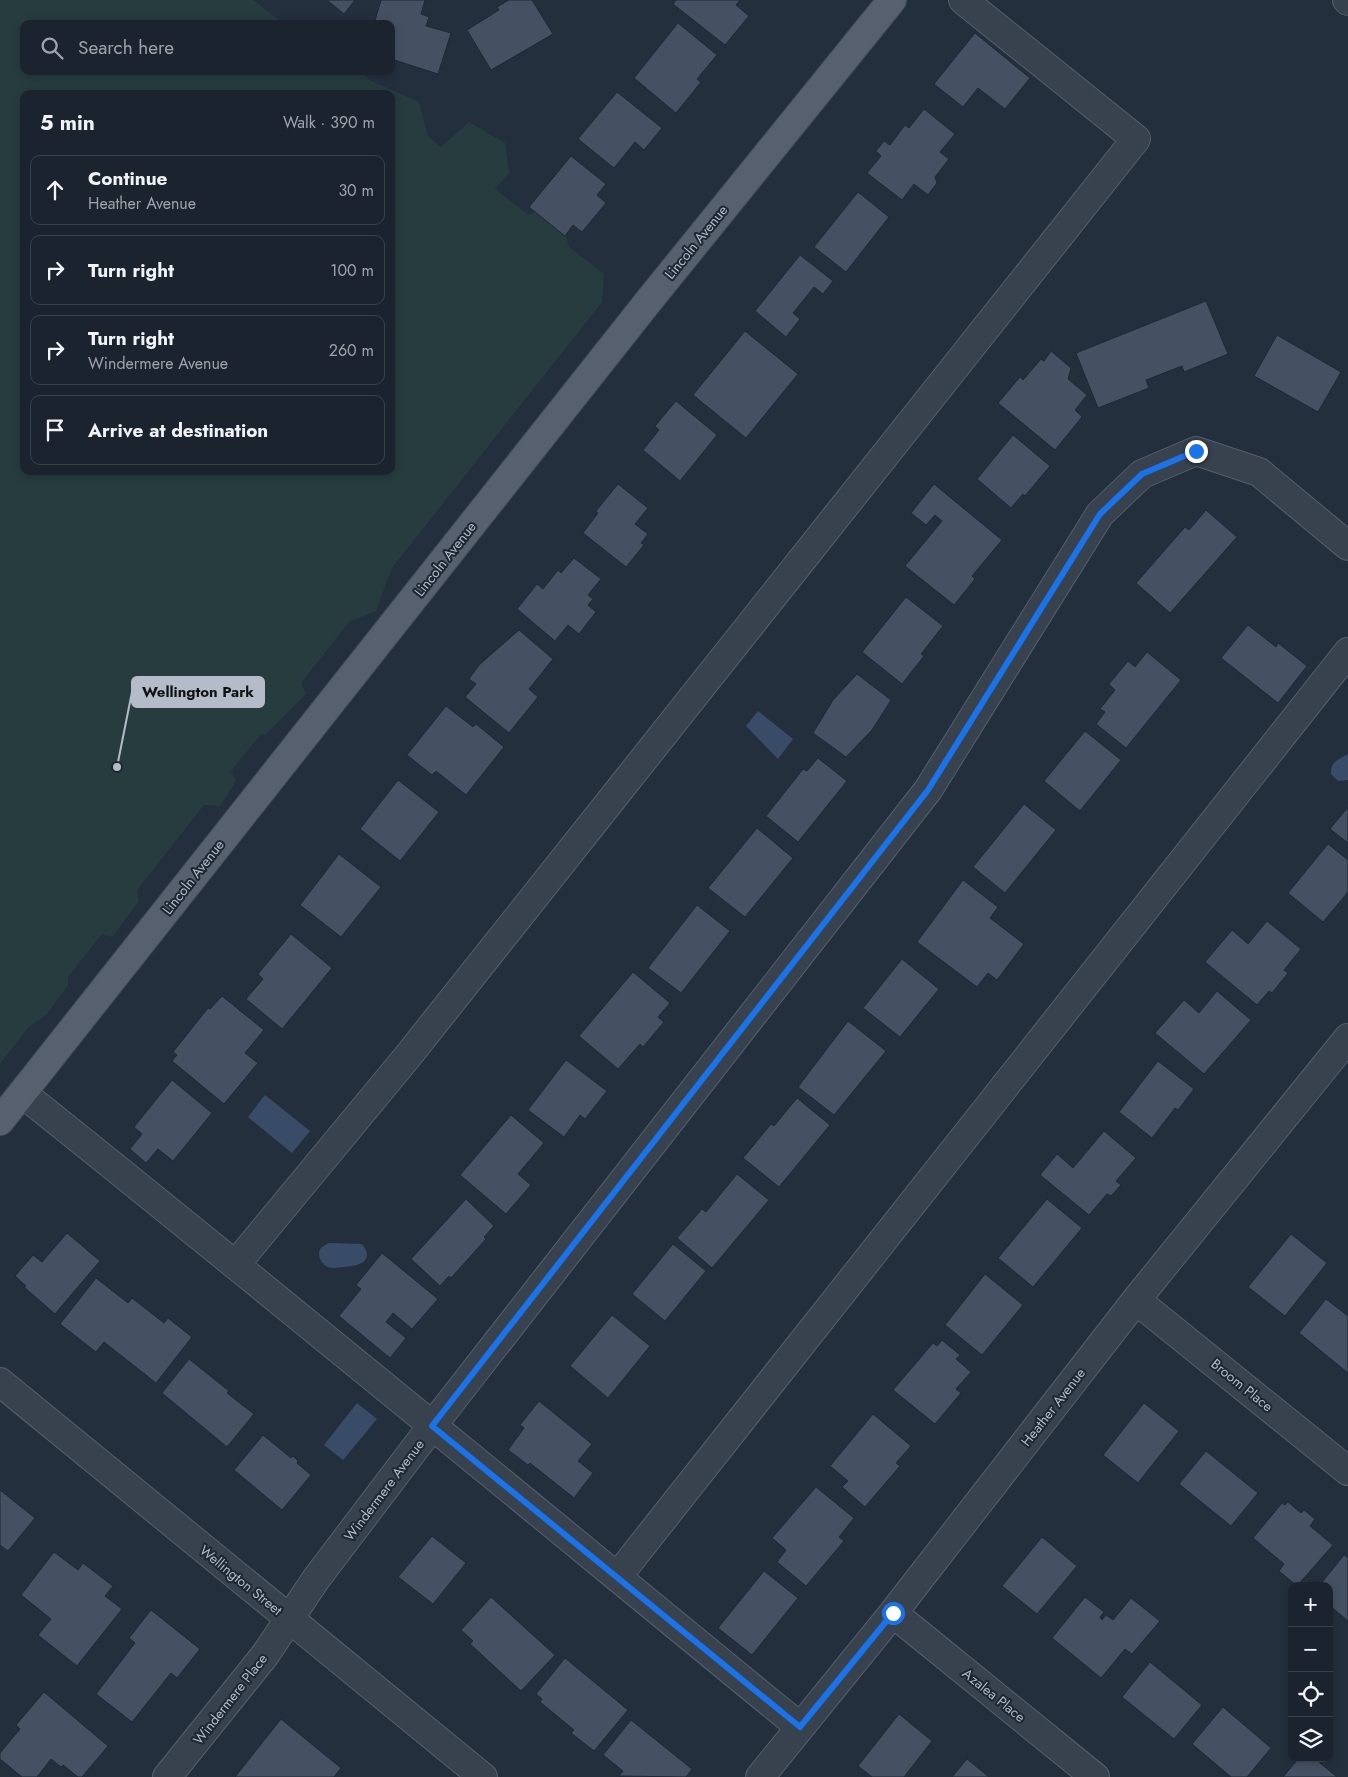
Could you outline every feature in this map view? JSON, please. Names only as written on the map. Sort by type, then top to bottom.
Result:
[{"type":"main road","name":"Lincoln Avenue","points":[[0,1121],[641,311],[892,0]]},
{"type":"street","points":[[236,1264],[408,1056],[1136,139],[963,0]]},
{"type":"street","name":"Windermere Avenue","points":[[288,1619],[316,1578],[432,1426],[928,790],[1100,514],[1142,474],[1196,451],[1259,472],[1348,546]]},
{"type":"street","points":[[617,1577],[1348,652]]},
{"type":"street","name":"Heather Avenue","points":[[760,1777],[893,1613],[1136,1300],[1348,1038]]},
{"type":"street","points":[[22,1093],[236,1264],[800,1727]]},
{"type":"street","name":"Broom Place","points":[[1136,1300],[1348,1471]]},
{"type":"street","name":"Wellington Street","points":[[0,1382],[483,1777]]},
{"type":"street","name":"Azalea Place","points":[[893,1613],[1095,1777]]},
{"type":"street","name":"Windermere Place","points":[[167,1777],[265,1655],[288,1619]]},
{"type":"green space","points":[[0,0],[253,0],[279,20],[20,20],[20,75],[364,75],[371,81],[392,90],[20,90],[20,475],[395,475],[395,92],[419,102],[428,136],[441,147],[469,122],[505,143],[509,173],[495,189],[529,215],[539,210],[562,221],[569,247],[604,274],[602,302],[392,568],[376,611],[349,622],[301,683],[306,694],[265,735],[261,734],[231,771],[236,781],[220,806],[204,805],[137,890],[139,901],[112,937],[102,934],[68,977],[68,985],[47,1014],[28,1028],[0,1064]]},
{"type":"water","points":[[758,711],[793,739],[778,759],[746,726]]},
{"type":"water","points":[[1348,754],[1348,780],[1338,781],[1331,774],[1332,767],[1336,761]]},
{"type":"water","points":[[265,1095],[310,1131],[292,1153],[248,1117]]},
{"type":"water","points":[[329,1243],[362,1244],[366,1250],[366,1259],[354,1266],[328,1267],[322,1262],[319,1252],[321,1248]]},
{"type":"water","points":[[357,1403],[377,1419],[343,1460],[324,1445]]},
{"type":"building","points":[[327,0],[355,0],[344,14]]},
{"type":"building","points":[[381,0],[425,0],[421,14],[429,17],[426,26],[451,33],[438,74],[395,60],[395,20],[375,20]]},
{"type":"building","points":[[509,0],[532,0],[553,34],[491,70],[467,30],[499,10],[497,7]]},
{"type":"building","points":[[676,0],[740,0],[736,5],[749,16],[725,45],[673,4]]},
{"type":"building","points":[[678,23],[717,55],[697,79],[701,82],[676,113],[634,78]]},
{"type":"building","points":[[975,33],[1030,78],[1005,109],[978,88],[963,107],[934,84]]},
{"type":"building","points":[[617,92],[662,128],[644,150],[635,142],[614,168],[578,139]]},
{"type":"building","points":[[924,109],[955,134],[940,152],[949,159],[935,177],[937,183],[928,195],[914,184],[902,200],[867,173],[881,156],[876,151],[884,141],[890,145],[905,125],[909,128]]},
{"type":"building","points":[[571,156],[606,184],[597,195],[606,203],[582,232],[573,225],[565,236],[529,207]]},
{"type":"building","points":[[858,192],[889,217],[846,272],[814,247]]},
{"type":"building","points":[[800,255],[833,281],[823,294],[814,287],[793,313],[800,319],[786,337],[755,311]]},
{"type":"building","points":[[1206,301],[1228,354],[1184,372],[1182,366],[1146,380],[1149,388],[1098,408],[1076,353]]},
{"type":"building","points":[[745,331],[798,374],[746,438],[693,395]]},
{"type":"building","points":[[1277,335],[1341,372],[1318,412],[1254,376]]},
{"type":"building","points":[[1051,351],[1071,368],[1068,379],[1087,395],[1075,410],[1082,417],[1055,450],[998,403],[1020,377],[1023,380],[1041,359],[1044,361]]},
{"type":"building","points":[[676,401],[717,435],[680,481],[643,450],[659,430],[655,426]]},
{"type":"building","points":[[1013,435],[1050,466],[1025,496],[1023,494],[1011,508],[977,479]]},
{"type":"building","points":[[618,484],[648,508],[635,524],[648,534],[641,543],[644,545],[626,567],[583,533],[598,513],[596,511]]},
{"type":"building","points":[[934,484],[1002,540],[972,576],[975,579],[954,605],[905,566],[942,521],[935,515],[926,525],[911,513]]},
{"type":"building","points":[[1206,510],[1237,537],[1170,613],[1136,583],[1185,527],[1189,530]]},
{"type":"building","points":[[574,558],[601,579],[588,595],[593,599],[588,605],[596,612],[579,634],[568,625],[555,641],[517,609],[537,584],[543,589],[558,570],[561,573]]},
{"type":"building","points":[[906,597],[943,626],[921,654],[924,656],[902,684],[862,652]]},
{"type":"building","points":[[1248,625],[1276,647],[1278,643],[1307,666],[1278,703],[1221,658]]},
{"type":"building","points":[[519,630],[553,659],[529,689],[538,697],[509,733],[465,697],[476,684],[469,679],[479,665]]},
{"type":"building","points":[[1147,652],[1181,680],[1126,748],[1096,724],[1105,712],[1100,709],[1115,690],[1109,684],[1128,661],[1135,667]]},
{"type":"building","points":[[857,674],[891,700],[872,730],[846,757],[813,733],[833,700]]},
{"type":"building","points":[[446,706],[473,727],[476,724],[504,747],[466,795],[436,771],[432,775],[407,755]]},
{"type":"building","points":[[1085,731],[1121,760],[1080,811],[1044,781]]},
{"type":"building","points":[[818,758],[847,781],[798,842],[766,816],[803,769],[807,771]]},
{"type":"building","points":[[398,780],[439,812],[400,861],[360,829]]},
{"type":"building","points":[[1024,804],[1056,830],[1005,893],[973,867]]},
{"type":"building","points":[[1348,807],[1348,843],[1330,829]]},
{"type":"building","points":[[757,828],[793,858],[745,917],[708,888]]},
{"type":"building","points":[[1328,844],[1348,860],[1348,892],[1323,922],[1288,893]]},
{"type":"building","points":[[339,854],[381,887],[341,937],[300,905]]},
{"type":"building","points":[[963,880],[998,907],[990,918],[1024,944],[997,980],[988,973],[977,987],[917,942]]},
{"type":"building","points":[[697,905],[730,931],[681,993],[648,968]]},
{"type":"building","points":[[1267,921],[1301,949],[1284,970],[1288,973],[1272,993],[1269,991],[1257,1005],[1205,962],[1232,930],[1248,944]]},
{"type":"building","points":[[291,934],[332,968],[282,1029],[246,999],[263,979],[258,974]]},
{"type":"building","points":[[902,959],[939,989],[900,1037],[863,1008]]},
{"type":"building","points":[[633,972],[670,1003],[658,1017],[664,1022],[643,1047],[640,1044],[618,1069],[579,1036]]},
{"type":"building","points":[[1217,991],[1251,1020],[1204,1074],[1155,1033],[1184,1000],[1199,1013]]},
{"type":"building","points":[[222,996],[264,1030],[245,1053],[258,1063],[224,1104],[172,1061],[177,1055],[173,1052],[208,1008],[210,1009]]},
{"type":"building","points":[[848,1021],[886,1051],[834,1115],[798,1087]]},
{"type":"building","points":[[566,1060],[607,1091],[585,1119],[580,1115],[564,1137],[528,1110]]},
{"type":"building","points":[[1158,1061],[1194,1089],[1178,1110],[1175,1108],[1152,1138],[1119,1112]]},
{"type":"building","points":[[172,1080],[212,1113],[173,1161],[158,1149],[146,1163],[130,1149],[142,1134],[134,1127]]},
{"type":"building","points":[[797,1098],[830,1125],[779,1187],[743,1158],[771,1124],[774,1126]]},
{"type":"building","points":[[511,1115],[544,1143],[518,1174],[531,1185],[506,1214],[460,1175]]},
{"type":"building","points":[[1104,1131],[1136,1158],[1116,1181],[1121,1185],[1111,1196],[1107,1194],[1089,1215],[1040,1175],[1057,1154],[1073,1168]]},
{"type":"building","points":[[737,1174],[769,1200],[712,1268],[677,1238],[702,1209],[706,1212]]},
{"type":"building","points":[[466,1199],[494,1226],[484,1237],[486,1239],[451,1278],[449,1276],[440,1286],[411,1259]]},
{"type":"building","points":[[1047,1199],[1082,1228],[1033,1287],[998,1258]]},
{"type":"building","points":[[67,1233],[100,1261],[55,1314],[24,1287],[26,1286],[15,1276],[33,1255],[42,1262]]},
{"type":"building","points":[[1291,1234],[1327,1263],[1285,1316],[1248,1287]]},
{"type":"building","points":[[673,1244],[706,1271],[665,1321],[632,1294]]},
{"type":"building","points":[[382,1253],[438,1299],[412,1329],[393,1313],[386,1322],[406,1338],[390,1358],[339,1316],[361,1289],[356,1285]]},
{"type":"building","points":[[985,1274],[1023,1305],[982,1355],[945,1325]]},
{"type":"building","points":[[96,1278],[128,1303],[132,1298],[164,1323],[168,1318],[192,1337],[156,1383],[104,1342],[96,1352],[60,1324]]},
{"type":"building","points":[[1326,1299],[1348,1316],[1348,1373],[1299,1333]]},
{"type":"building","points":[[612,1315],[650,1346],[608,1398],[570,1366]]},
{"type":"building","points":[[942,1340],[960,1355],[956,1359],[971,1372],[956,1389],[961,1393],[935,1424],[893,1390],[933,1343],[937,1346]]},
{"type":"building","points":[[189,1359],[254,1414],[227,1447],[162,1393]]},
{"type":"building","points":[[539,1401],[592,1444],[578,1461],[593,1473],[574,1498],[530,1463],[528,1465],[508,1450],[524,1428],[520,1425]]},
{"type":"building","points":[[1144,1403],[1179,1431],[1138,1483],[1103,1455]]},
{"type":"building","points":[[873,1414],[911,1446],[896,1463],[900,1466],[865,1507],[842,1487],[848,1481],[830,1466]]},
{"type":"building","points":[[263,1435],[291,1458],[293,1456],[298,1461],[297,1463],[311,1475],[282,1510],[234,1470]]},
{"type":"building","points":[[1206,1451],[1258,1493],[1231,1526],[1179,1484]]},
{"type":"building","points":[[816,1487],[854,1518],[839,1537],[844,1541],[806,1586],[777,1562],[786,1550],[772,1538]]},
{"type":"building","points":[[0,1490],[35,1518],[8,1551],[0,1545]]},
{"type":"building","points":[[1288,1502],[1301,1513],[1304,1510],[1315,1519],[1310,1526],[1333,1545],[1301,1582],[1292,1582],[1279,1571],[1284,1564],[1253,1538],[1282,1503],[1285,1505]]},
{"type":"building","points":[[432,1536],[466,1563],[433,1604],[398,1577]]},
{"type":"building","points":[[1042,1537],[1077,1566],[1037,1614],[1002,1586]]},
{"type":"building","points":[[54,1552],[78,1570],[83,1563],[113,1586],[105,1596],[122,1609],[77,1666],[38,1635],[51,1619],[21,1595]]},
{"type":"building","points":[[1344,1555],[1348,1558],[1348,1621],[1333,1608],[1333,1582],[1322,1582]]},
{"type":"building","points":[[764,1571],[798,1598],[752,1655],[718,1628]]},
{"type":"building","points":[[491,1597],[555,1655],[521,1691],[470,1644],[473,1641],[461,1630]]},
{"type":"building","points":[[1085,1597],[1104,1612],[1100,1617],[1102,1620],[1106,1615],[1113,1620],[1131,1598],[1160,1621],[1132,1654],[1125,1649],[1101,1678],[1052,1638]]},
{"type":"building","points":[[151,1610],[200,1649],[177,1678],[171,1673],[132,1722],[96,1694],[135,1643],[129,1638]]},
{"type":"building","points":[[565,1658],[628,1710],[594,1751],[571,1733],[574,1730],[540,1702],[542,1699],[536,1694]]},
{"type":"building","points":[[1150,1662],[1202,1705],[1174,1739],[1122,1697]]},
{"type":"building","points":[[44,1692],[108,1746],[82,1777],[78,1777],[63,1765],[61,1767],[51,1759],[37,1777],[22,1777],[0,1759],[0,1753],[20,1729],[16,1725]]},
{"type":"building","points":[[1223,1707],[1271,1748],[1247,1777],[1231,1777],[1192,1744]]},
{"type":"building","points":[[899,1714],[932,1741],[904,1777],[872,1777],[858,1766]]},
{"type":"building","points":[[281,1719],[341,1768],[334,1777],[235,1777]]},
{"type":"building","points":[[631,1720],[692,1769],[686,1777],[619,1776],[623,1771],[603,1755]]},
{"type":"building","points":[[967,1759],[989,1777],[952,1777]]},
{"type":"building","points":[[1296,1762],[1319,1762],[1337,1777],[1283,1777]]},
{"type":"place","name":"Wellington Park","points":[[117,767]]},
{"type":"route","points":[[893,1613],[800,1727],[432,1426],[928,790],[1100,514],[1142,474],[1196,451]]}]
